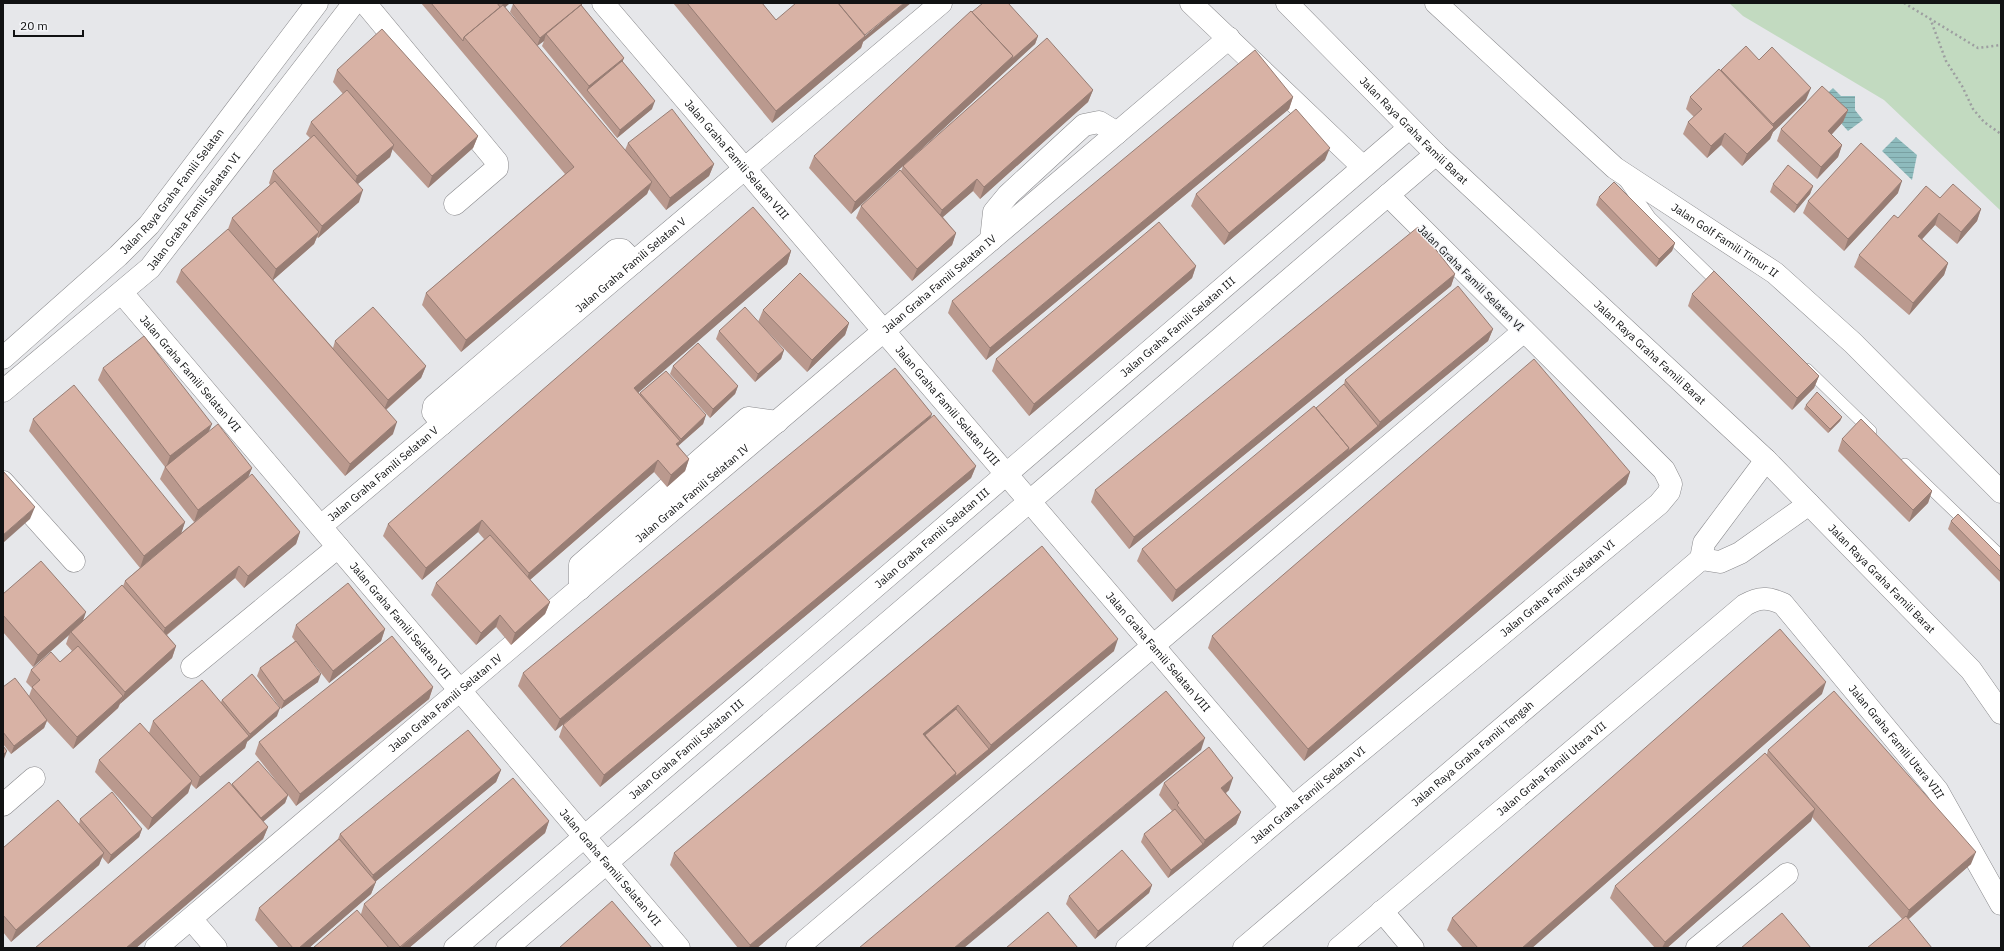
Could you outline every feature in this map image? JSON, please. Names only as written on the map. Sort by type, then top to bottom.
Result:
[{"type":"street","name":"Jalan Raya Graha Famili Selatan","points":[[3,358],[118,256],[149,225],[317,3]]},
{"type":"street","name":"Jalan Graha Famili Selatan VI","points":[[3,391],[122,293],[150,268],[354,3]]},
{"type":"street","points":[[365,3],[498,162],[497,168],[455,204]]},
{"type":"street","name":"Jalan Graha Famili Selatan VIII","points":[[603,3],[1292,808]]},
{"type":"street","name":"Jalan Graha Famili Selatan V","points":[[321,526],[941,3]]},
{"type":"street","points":[[1191,3],[1363,167]]},
{"type":"street","name":"Jalan Raya Graha Famili Barat","points":[[1287,3],[1436,154],[1766,460],[1970,670],[2001,713]]},
{"type":"street","name":"Jalan Golf Famili Timur II","points":[[1436,3],[1615,168],[1774,273],[1853,342],[2001,492]]},
{"type":"street","name":"Jalan Graha Famili Selatan IV","points":[[156,948],[1229,38]]},
{"type":"street","name":"Jalan Graha Famili Selatan III","points":[[455,948],[1409,128]]},
{"type":"street","points":[[507,948],[1436,154]]},
{"type":"street","name":"Jalan Graha Famili Selatan VI","points":[[1127,948],[1292,808],[1659,504],[1669,492],[1671,484],[1664,470],[1388,195]]},
{"type":"street","name":"Jalan Graha Famili Selatan VII","points":[[122,293],[679,948]]},
{"type":"street","points":[[797,948],[1524,331]]},
{"type":"street","points":[[1766,460],[1704,543],[1701,559],[1720,562],[1740,553],[1809,504]]},
{"type":"street","points":[[3,482],[74,561]]},
{"type":"street","points":[[192,666],[338,546]]},
{"type":"street","name":"Jalan Raya Graha Famili Tengah","points":[[1244,948],[1701,559]]},
{"type":"street","name":"Jalan Graha Famili Utara VIII","points":[[1768,598],[1783,604],[1937,790],[2001,904]]},
{"type":"street","name":"Jalan Graha Famili Utara VII","points":[[1339,948],[1745,605],[1754,599],[1768,598]]},
{"type":"street","points":[[3,805],[34,778]]},
{"type":"street","points":[[1697,948],[1787,874]]},
{"type":"street","points":[[1382,911],[1413,948]]},
{"type":"street","points":[[191,919],[216,948]]},
{"type":"lane","points":[[1615,168],[1650,218],[1731,295]]},
{"type":"lane","points":[[1800,362],[1880,440]]},
{"type":"lane","points":[[1897,456],[2001,556]]},
{"type":"path","points":[[1904,3],[1978,48],[2001,45]]},
{"type":"path","points":[[1930,18],[1946,61],[1962,86],[1973,109],[1984,122],[2001,134]]},
{"type":"green space","points":[[1729,3],[2001,3],[2001,211],[1884,100],[1743,16]]},
{"type":"water","points":[[1833,88],[1841,96],[1855,96],[1855,110],[1863,120],[1848,131],[1820,100]]},
{"type":"water","points":[[1896,137],[1917,155],[1912,180],[1882,151]]},
{"type":"building","points":[[431,3],[497,3],[500,7],[464,37],[463,41]]},
{"type":"building","points":[[687,3],[762,3],[776,20],[796,3],[838,3],[865,36],[776,111]]},
{"type":"building","points":[[838,3],[904,3],[865,35]]},
{"type":"building","points":[[983,3],[1008,3],[1038,36],[1011,60],[1013,56],[972,12]]},
{"type":"building","points":[[513,4],[582,4],[540,38]]},
{"type":"building","points":[[503,5],[652,182],[466,340],[426,293],[574,167],[464,37]]},
{"type":"building","points":[[581,5],[624,58],[589,86],[546,34]]},
{"type":"building","points":[[971,11],[1013,56],[855,202],[814,156]]},
{"type":"building","points":[[382,29],[478,136],[432,176],[337,70]]},
{"type":"building","points":[[1047,38],[1093,90],[984,187],[977,179],[942,210],[903,166]]},
{"type":"building","points":[[1746,46],[1759,60],[1772,47],[1811,88],[1773,124],[1721,70]]},
{"type":"building","points":[[1255,50],[1293,97],[990,348],[952,301]]},
{"type":"building","points":[[622,61],[655,101],[620,130],[587,90]]},
{"type":"building","points":[[1719,69],[1774,127],[1747,154],[1725,133],[1711,146],[1688,122],[1702,109],[1690,97]]},
{"type":"building","points":[[1822,86],[1848,110],[1828,131],[1842,145],[1821,167],[1781,129]]},
{"type":"building","points":[[347,90],[394,145],[357,176],[311,122]]},
{"type":"building","points":[[672,109],[714,164],[670,198],[628,143]]},
{"type":"building","points":[[1296,109],[1330,148],[1229,233],[1196,194]]},
{"type":"building","points":[[314,135],[363,190],[322,226],[273,171]]},
{"type":"building","points":[[1861,143],[1902,181],[1848,239],[1808,201]]},
{"type":"building","points":[[1788,165],[1813,186],[1797,205],[1773,184]]},
{"type":"building","points":[[900,170],[956,233],[917,269],[861,206]]},
{"type":"building","points":[[275,181],[319,232],[276,269],[232,218]]},
{"type":"building","points":[[1614,182],[1675,243],[1659,259],[1599,197]]},
{"type":"building","points":[[1953,184],[1981,209],[1961,232],[1939,213],[1918,236],[1948,263],[1913,303],[1859,255],[1894,215],[1898,218],[1926,186],[1940,198]]},
{"type":"building","points":[[753,207],[791,251],[634,388],[680,441],[676,444],[689,459],[671,475],[658,460],[529,573],[482,520],[426,568],[388,524]]},
{"type":"building","points":[[1159,222],[1196,266],[1034,404],[996,359]]},
{"type":"building","points":[[1418,227],[1455,274],[1134,537],[1095,490]]},
{"type":"building","points":[[228,229],[397,422],[350,464],[181,270]]},
{"type":"building","points":[[1714,271],[1819,376],[1797,398],[1692,294]]},
{"type":"building","points":[[800,273],[849,323],[812,360],[763,310]]},
{"type":"building","points":[[1458,286],[1493,329],[1380,422],[1345,380]]},
{"type":"building","points":[[373,307],[426,366],[388,400],[335,341]]},
{"type":"building","points":[[745,307],[784,350],[758,374],[719,331]]},
{"type":"building","points":[[144,336],[212,424],[170,456],[103,368]]},
{"type":"building","points":[[698,343],[738,386],[713,409],[673,366]]},
{"type":"building","points":[[1534,359],[1630,472],[1308,749],[1212,636]]},
{"type":"building","points":[[895,368],[932,414],[560,719],[523,673]]},
{"type":"building","points":[[666,371],[706,415],[681,439],[640,393]]},
{"type":"building","points":[[1344,384],[1378,426],[1347,452],[1349,448],[1316,408]]},
{"type":"building","points":[[74,385],[185,522],[144,556],[33,419]]},
{"type":"building","points":[[1817,392],[1842,417],[1830,429],[1806,405]]},
{"type":"building","points":[[1314,406],[1349,448],[1176,590],[1142,549]]},
{"type":"building","points":[[934,415],[976,466],[604,775],[563,725]]},
{"type":"building","points":[[1861,419],[1932,491],[1913,510],[1842,439]]},
{"type":"building","points":[[218,424],[252,468],[198,510],[165,467]]},
{"type":"building","points":[[3,471],[35,507],[3,535]]},
{"type":"building","points":[[252,474],[300,532],[248,576],[239,566],[165,628],[125,581]]},
{"type":"building","points":[[1958,514],[2001,557],[2001,572],[1951,521]]},
{"type":"building","points":[[490,535],[550,602],[515,633],[500,615],[481,633],[436,583]]},
{"type":"building","points":[[1042,546],[1118,639],[991,745],[958,705],[923,734],[956,773],[750,945],[674,853]]},
{"type":"building","points":[[41,561],[86,612],[38,655],[3,615],[3,594]]},
{"type":"building","points":[[348,583],[385,629],[333,671],[296,625]]},
{"type":"building","points":[[122,585],[176,646],[125,692],[71,632]]},
{"type":"building","points":[[1780,629],[1826,682],[1522,948],[1478,948],[1452,918]]},
{"type":"building","points":[[392,636],[433,687],[300,794],[259,742]]},
{"type":"building","points":[[296,641],[321,674],[284,701],[260,668]]},
{"type":"building","points":[[78,646],[123,696],[77,737],[32,687],[40,680],[31,670],[51,652],[60,662]]},
{"type":"building","points":[[252,674],[280,708],[250,734],[222,700]]},
{"type":"building","points":[[15,678],[47,720],[14,746],[3,732],[3,687]]},
{"type":"building","points":[[202,680],[249,736],[200,777],[153,721]]},
{"type":"building","points":[[1166,691],[1205,738],[954,948],[859,948]]},
{"type":"building","points":[[1834,691],[1976,852],[1909,910],[1768,750]]},
{"type":"building","points":[[956,709],[989,749],[955,777],[956,773],[925,735]]},
{"type":"building","points":[[140,723],[192,781],[152,818],[99,760]]},
{"type":"building","points":[[468,730],[501,770],[373,875],[340,834]]},
{"type":"building","points":[[3,746],[7,751],[3,755]]},
{"type":"building","points":[[1209,747],[1233,778],[1221,788],[1241,812],[1205,840],[1177,805],[1179,803],[1164,783]]},
{"type":"building","points":[[1765,753],[1815,809],[1665,942],[1615,886]]},
{"type":"building","points":[[258,761],[288,795],[261,818],[232,784]]},
{"type":"building","points":[[513,778],[549,821],[400,947],[364,904]]},
{"type":"building","points":[[229,782],[268,827],[126,948],[35,948]]},
{"type":"building","points":[[112,792],[142,829],[111,855],[80,819]]},
{"type":"building","points":[[58,800],[104,853],[16,930],[3,915],[3,848]]},
{"type":"building","points":[[1175,809],[1203,844],[1171,870],[1144,834]]},
{"type":"building","points":[[339,839],[376,882],[299,948],[293,948],[259,908]]},
{"type":"building","points":[[1122,850],[1152,885],[1098,931],[1069,896]]},
{"type":"building","points":[[612,901],[652,948],[559,948]]},
{"type":"building","points":[[357,910],[389,948],[313,948]]},
{"type":"building","points":[[1048,912],[1078,948],[1006,948]]},
{"type":"building","points":[[1782,913],[1811,948],[1741,948]]},
{"type":"building","points":[[1906,916],[1932,948],[1867,948]]}]
